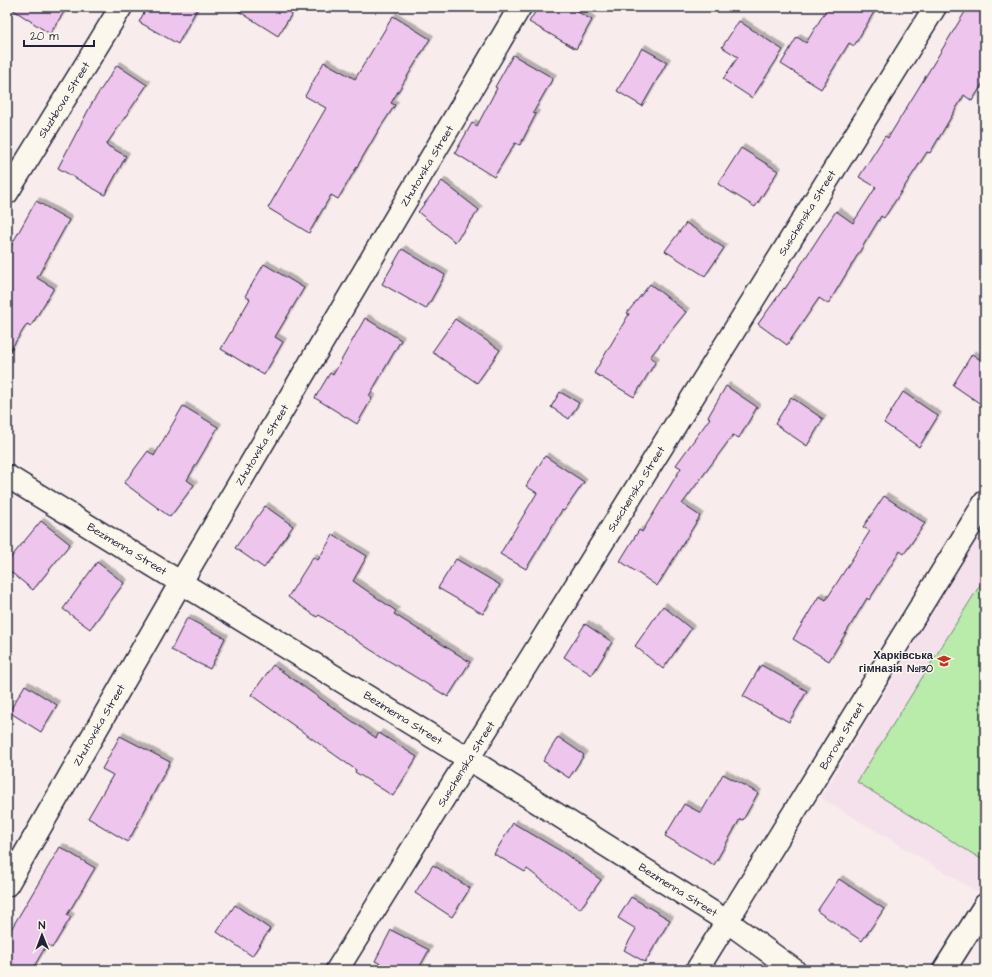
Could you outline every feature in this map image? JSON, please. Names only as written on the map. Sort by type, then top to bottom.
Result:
[{"type":"street","name":"Sluzhbova Street","points":[[7,193],[121,7]]},
{"type":"street","name":"Zhutovska Street","points":[[7,885],[181,582],[520,7]]},
{"type":"street","name":"Suschenska Street","points":[[337,970],[935,7]]},
{"type":"street","name":"Bezimenna Street","points":[[7,476],[469,759],[728,922],[794,970]]},
{"type":"street","name":"Borova Street","points":[[697,970],[728,922],[985,502]]},
{"type":"street","points":[[944,970],[985,905]]},
{"type":"shaded area","name":"Харківська гімназія №130","points":[[985,525],[985,894],[984,896],[821,798]]},
{"type":"green space","points":[[985,577],[985,852],[981,859],[857,782]]},
{"type":"building","points":[[9,7],[67,7],[50,34]]},
{"type":"building","points":[[147,7],[198,7],[178,44],[139,22]]},
{"type":"building","points":[[232,7],[296,7],[278,36]]},
{"type":"building","points":[[538,7],[569,7],[592,20],[576,49],[529,22]]},
{"type":"building","points":[[828,7],[877,7],[854,46],[849,43],[821,89],[781,64],[797,37],[806,43]]},
{"type":"building","points":[[968,7],[985,7],[985,80],[972,101],[964,95],[930,153],[927,152],[884,218],[881,216],[828,304],[819,298],[787,345],[758,324],[784,288],[785,289],[836,211],[853,223],[876,187],[859,177],[885,136],[888,138]]},
{"type":"building","points":[[393,16],[430,39],[391,103],[395,105],[338,199],[331,195],[309,233],[268,208],[326,108],[305,96],[324,62],[355,79]]},
{"type":"building","points":[[739,21],[783,50],[752,98],[723,79],[738,57],[722,47]]},
{"type":"building","points":[[642,48],[667,62],[642,106],[617,91]]},
{"type":"building","points":[[513,55],[553,78],[533,113],[536,114],[520,145],[515,143],[494,177],[455,153],[472,123],[477,126],[497,88],[495,87]]},
{"type":"building","points":[[117,65],[147,85],[106,145],[126,156],[105,195],[58,168],[92,103]]},
{"type":"building","points":[[741,148],[778,171],[755,207],[718,184]]},
{"type":"building","points":[[442,181],[479,210],[455,242],[418,212]]},
{"type":"building","points":[[36,201],[69,220],[37,278],[54,288],[31,326],[27,324],[7,355],[7,253]]},
{"type":"building","points":[[686,223],[724,248],[705,276],[665,251]]},
{"type":"building","points":[[402,249],[445,275],[426,309],[382,284]]},
{"type":"building","points":[[264,264],[304,288],[275,337],[283,342],[264,375],[221,349],[250,299],[245,296]]},
{"type":"building","points":[[650,284],[686,312],[650,357],[656,361],[634,397],[594,373],[629,314],[627,313]]},
{"type":"building","points":[[365,318],[401,340],[369,396],[372,398],[357,424],[315,398],[330,373],[333,375]]},
{"type":"building","points":[[455,319],[500,350],[477,383],[432,352]]},
{"type":"building","points":[[972,354],[985,363],[985,407],[953,385]]},
{"type":"building","points":[[726,386],[757,407],[739,438],[733,435],[682,504],[700,516],[657,586],[620,561],[639,530],[642,532],[681,468],[676,465],[710,418],[708,417]]},
{"type":"building","points":[[560,392],[579,403],[569,419],[551,407]]},
{"type":"building","points":[[903,392],[938,416],[919,447],[884,423]]},
{"type":"building","points":[[791,397],[823,419],[807,446],[775,424]]},
{"type":"building","points":[[183,406],[218,427],[187,480],[194,485],[170,517],[124,483],[148,451],[154,456]]},
{"type":"building","points":[[545,456],[584,482],[564,511],[562,510],[526,569],[500,554],[537,493],[526,486]]},
{"type":"building","points":[[884,496],[925,523],[904,554],[900,551],[869,600],[867,598],[829,661],[793,639],[819,596],[826,600],[870,531],[863,527]]},
{"type":"building","points":[[265,506],[293,526],[264,568],[235,548]]},
{"type":"building","points":[[41,521],[70,544],[33,590],[7,569],[7,562]]},
{"type":"building","points":[[333,535],[367,556],[353,581],[396,611],[394,614],[470,662],[448,697],[371,650],[319,615],[317,617],[288,597],[313,557],[318,560]]},
{"type":"building","points":[[456,559],[500,585],[483,614],[438,588]]},
{"type":"building","points":[[97,562],[124,583],[90,629],[63,609]]},
{"type":"building","points":[[663,606],[691,629],[663,669],[635,646]]},
{"type":"building","points":[[187,618],[225,638],[210,669],[171,650]]},
{"type":"building","points":[[585,624],[612,642],[592,675],[564,657]]},
{"type":"building","points":[[273,665],[376,738],[379,733],[417,757],[393,796],[355,772],[356,770],[251,695]]},
{"type":"building","points":[[761,665],[807,691],[789,722],[743,696]]},
{"type":"building","points":[[25,685],[57,705],[41,732],[9,712]]},
{"type":"building","points":[[120,736],[170,762],[128,842],[88,818],[113,775],[102,769]]},
{"type":"building","points":[[558,737],[584,755],[569,778],[543,761]]},
{"type":"building","points":[[723,774],[758,793],[743,820],[740,819],[714,865],[665,836],[684,804],[701,813]]},
{"type":"building","points":[[513,823],[564,853],[601,880],[580,909],[527,869],[525,872],[494,854]]},
{"type":"building","points":[[60,847],[95,868],[67,915],[71,917],[52,948],[47,944],[32,970],[7,970],[7,936]]},
{"type":"building","points":[[433,865],[470,888],[452,917],[415,893]]},
{"type":"building","points":[[839,879],[884,909],[862,941],[817,911]]},
{"type":"building","points":[[631,897],[670,920],[645,962],[624,950],[636,929],[618,918]]},
{"type":"building","points":[[235,905],[270,929],[252,956],[217,932]]},
{"type":"building","points":[[391,930],[429,950],[418,970],[392,970],[375,961]]},
{"type":"place","name":"Харківська гімназія №130","points":[[944,661]]}]
